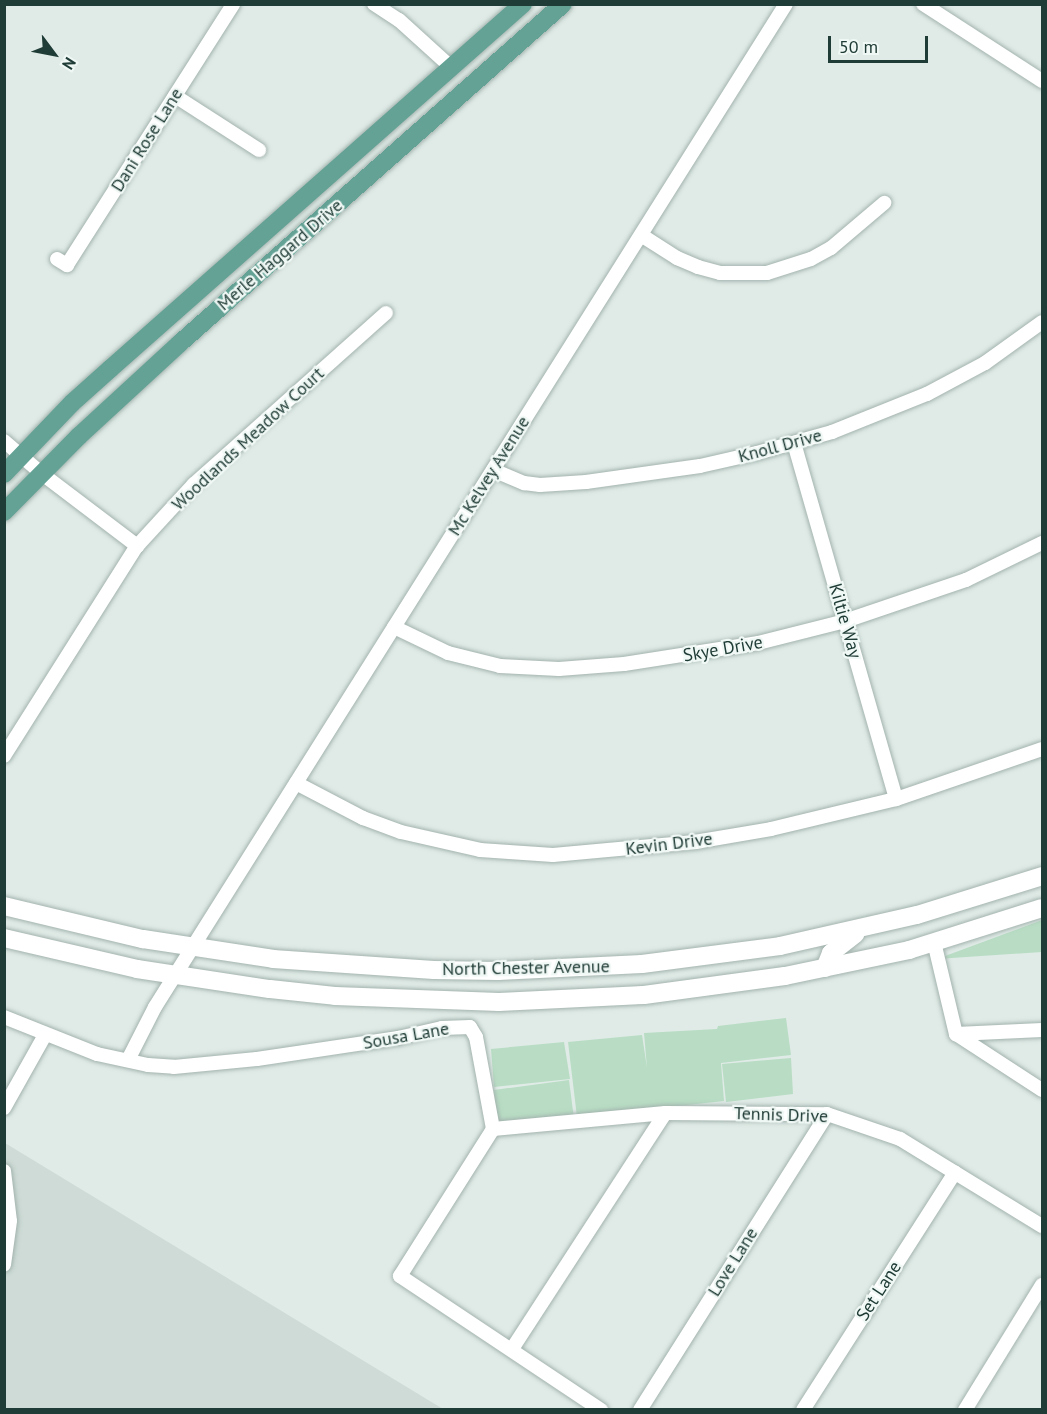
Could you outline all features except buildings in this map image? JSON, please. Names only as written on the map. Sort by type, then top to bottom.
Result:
[{"type":"main road","name":"Merle Haggard Drive","points":[[4,474],[110,369],[523,4]]},
{"type":"main road","name":"Merle Haggard Drive","points":[[4,512],[41,473],[171,351],[563,4]]},
{"type":"main road","name":"North Chester Avenue","points":[[4,906],[73,924],[195,948],[337,965],[509,971],[586,968],[697,958],[780,946],[950,906],[1042,876]]},
{"type":"main road","name":"North Chester Avenue","points":[[4,938],[176,976],[335,996],[499,1002],[644,994],[712,987],[825,968],[934,942],[1042,908]]},
{"type":"main road","points":[[825,968],[831,952],[864,928]]},
{"type":"street","name":"Dani Rose Lane","points":[[57,259],[67,265],[233,4]]},
{"type":"street","points":[[374,4],[399,20],[452,68]]},
{"type":"street","name":"Mc Kelvey Avenue","points":[[128,1060],[155,1007],[195,948],[296,783],[786,4]]},
{"type":"street","points":[[923,4],[1042,81]]},
{"type":"street","points":[[175,96],[259,150]]},
{"type":"street","points":[[641,236],[677,258],[698,267],[732,274],[767,273],[789,268],[821,254],[884,203]]},
{"type":"street","name":"Woodlands Meadow Court","points":[[4,756],[138,546],[194,484],[386,314]]},
{"type":"street","name":"Knoll Drive","points":[[493,470],[524,483],[540,485],[586,482],[700,466],[794,443],[888,412],[927,394],[985,363],[1042,322]]},
{"type":"street","points":[[4,441],[41,473],[138,546]]},
{"type":"street","name":"Kiltie Way","points":[[794,443],[896,799]]},
{"type":"street","name":"Skye Drive","points":[[394,627],[448,653],[476,662],[500,666],[551,669],[624,664],[758,643],[845,621],[966,580],[1042,543]]},
{"type":"street","name":"Kevin Drive","points":[[296,783],[354,814],[401,832],[440,843],[512,854],[607,851],[695,842],[771,829],[896,799],[1042,749]]},
{"type":"street","points":[[934,942],[956,1034],[1042,1090]]},
{"type":"street","points":[[4,1017],[97,1054],[128,1060]]},
{"type":"street","name":"Sousa Lane","points":[[128,1060],[174,1067],[207,1066],[398,1038],[442,1028],[470,1026],[476,1037],[493,1129]]},
{"type":"street","points":[[956,1034],[1042,1030]]},
{"type":"street","points":[[4,1108],[45,1035]]},
{"type":"street","points":[[512,1349],[664,1113]]},
{"type":"street","name":"Tennis Drive","points":[[493,1129],[664,1113],[827,1114],[900,1139],[1042,1226]]},
{"type":"street","name":"Love Lane","points":[[640,1410],[827,1114]]},
{"type":"street","points":[[493,1129],[400,1276],[601,1410]]},
{"type":"street","points":[[4,1171],[10,1221],[4,1265]]},
{"type":"street","name":"Set Lane","points":[[803,1410],[954,1172]]},
{"type":"street","points":[[965,1410],[1042,1286]]},
{"type":"shaded area","points":[[5,1143],[443,1409],[5,1409]]},
{"type":"green space","points":[[1042,920],[1042,952],[937,959]]},
{"type":"green space","points":[[786,1018],[791,1055],[721,1063],[724,1101],[577,1117],[568,1042],[642,1035],[647,1068],[644,1033],[717,1029],[718,1026]]},
{"type":"green space","points":[[564,1042],[570,1079],[494,1087],[491,1049]]},
{"type":"green space","points":[[791,1058],[793,1094],[726,1102],[722,1064]]},
{"type":"green space","points":[[569,1080],[574,1119],[496,1125],[494,1090]]}]
